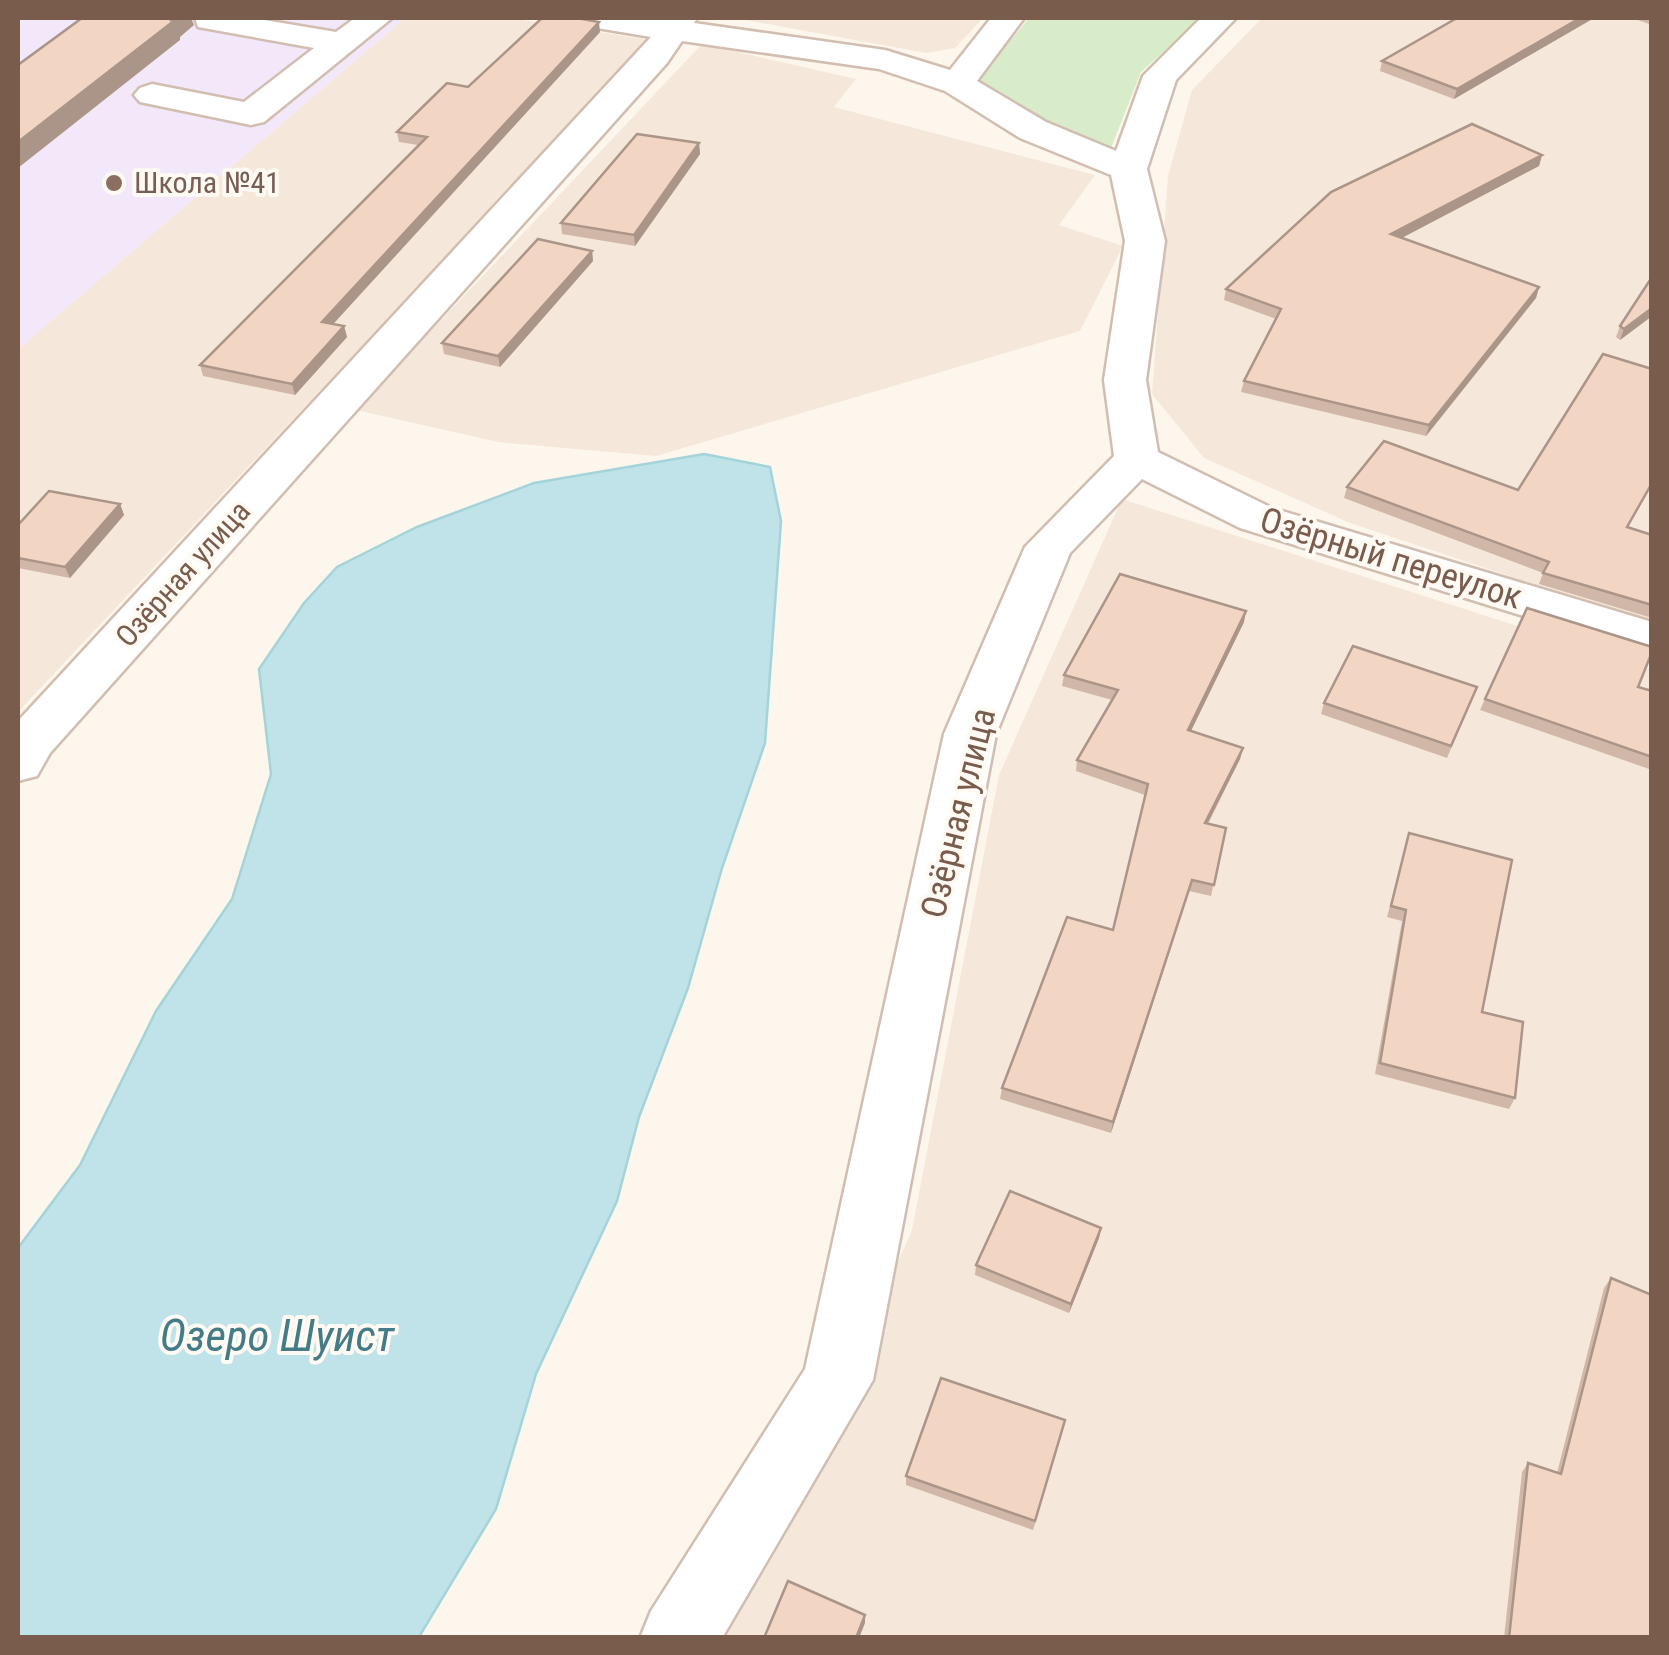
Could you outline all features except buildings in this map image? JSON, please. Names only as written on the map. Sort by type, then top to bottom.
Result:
[{"type":"street","points":[[152,95],[251,114],[375,18]]},
{"type":"street","points":[[591,18],[677,25],[885,60],[957,84],[1033,130],[1128,169]]},
{"type":"street","points":[[957,84],[1008,18]]},
{"type":"street","points":[[1137,459],[1125,380],[1146,242],[1128,169],[1160,76],[1220,18]]},
{"type":"street","points":[[210,20],[342,43]]},
{"type":"street","name":"Озёрная улица","points":[[18,762],[31,740],[677,25]]},
{"type":"street","name":"Озёрная улица","points":[[678,1638],[838,1380],[970,734],[1049,548],[1137,459]]},
{"type":"street","name":"Озёрный переулок","points":[[1137,459],[1256,518],[1652,639]]},
{"type":"shaded area","name":"Школа №41","points":[[18,18],[405,18],[18,349]]},
{"type":"shaded area","points":[[405,18],[510,18],[649,40],[18,712],[18,349]]},
{"type":"shaded area","points":[[734,18],[983,18],[955,48],[926,53]]},
{"type":"shaded area","points":[[1262,18],[1651,18],[1651,623],[1350,523],[1204,458],[1152,394],[1168,176],[1192,90]]},
{"type":"shaded area","points":[[702,44],[856,79],[834,107],[1095,175],[1059,225],[1123,246],[1080,331],[656,456],[498,442],[356,410]]},
{"type":"shaded area","points":[[1122,499],[1651,669],[1651,1637],[720,1638],[784,1523],[912,1230],[999,775]]},
{"type":"green space","points":[[1029,18],[1201,18],[1141,72],[1109,153],[1041,122],[976,82]]},
{"type":"water","name":"Озеро Шуист","points":[[704,454],[770,467],[781,521],[765,743],[722,868],[688,988],[639,1117],[617,1201],[536,1374],[496,1509],[419,1637],[18,1637],[18,1248],[80,1165],[156,1011],[232,899],[271,774],[259,669],[304,603],[337,567],[417,527],[534,483]]},
{"type":"place","name":"Школа №41","points":[[114,183]]}]
